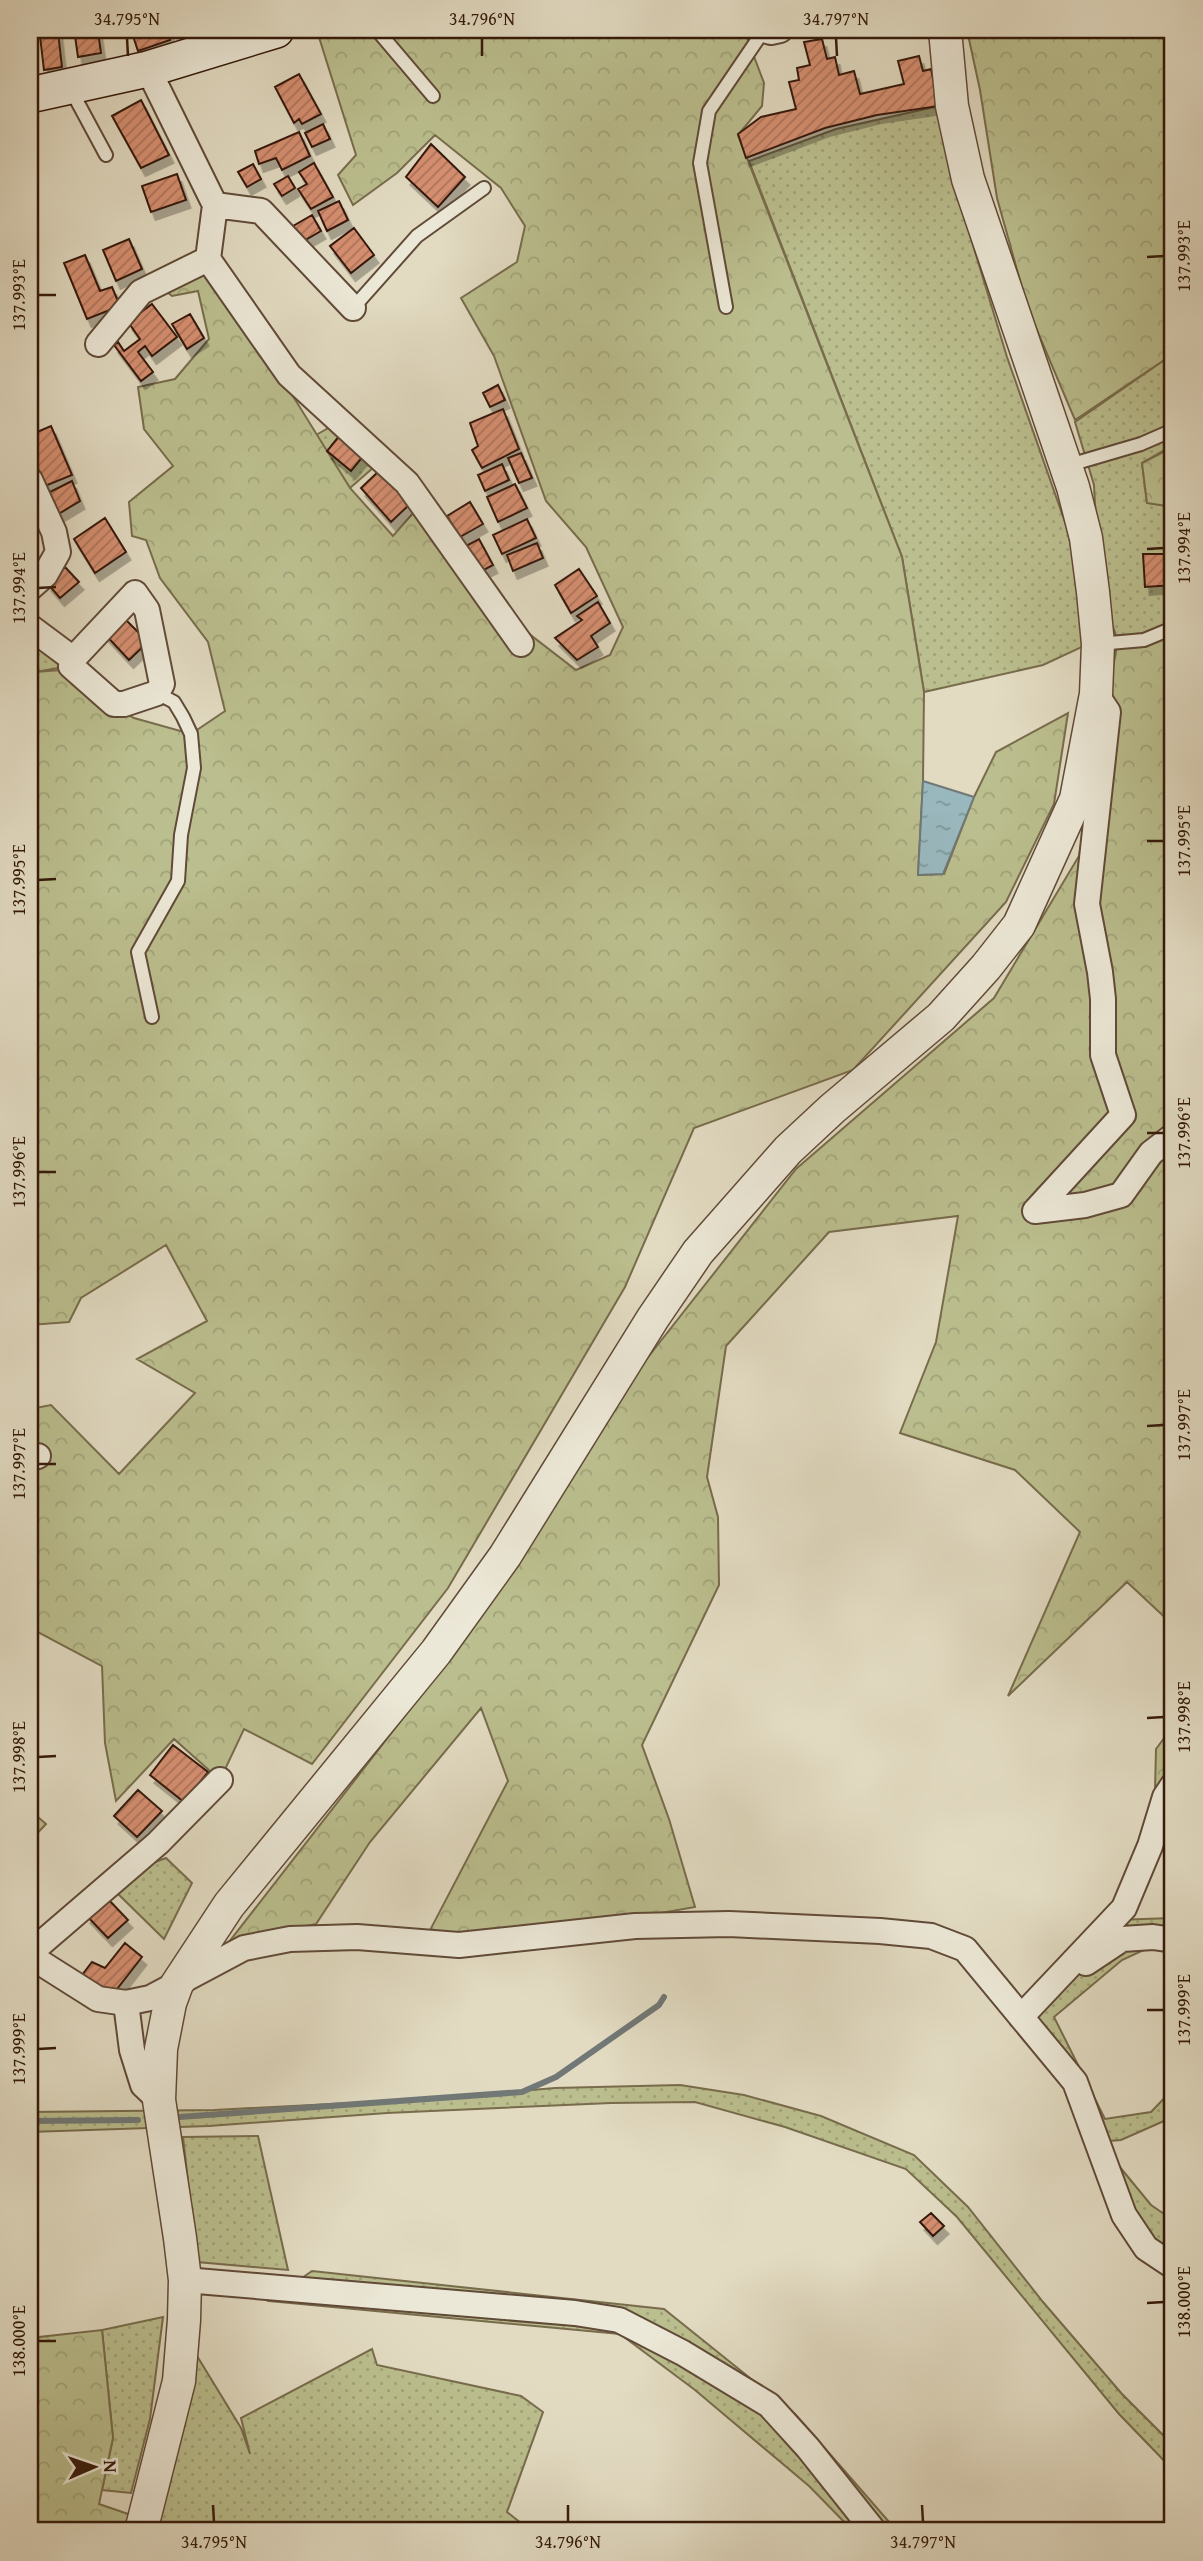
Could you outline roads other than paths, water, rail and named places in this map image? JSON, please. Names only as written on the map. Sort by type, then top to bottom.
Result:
[{"type":"main road","points":[[30,95],[148,69],[233,37],[276,30]]},
{"type":"street","points":[[764,30],[780,30]]},
{"type":"street","points":[[141,2531],[179,2381],[184,2320],[185,2280],[159,2100],[161,2049],[170,2003],[177,1984],[229,1905],[436,1652],[505,1556],[653,1318],[698,1252],[788,1150],[941,1017],[1019,925],[1076,799],[1096,694],[1098,644],[1086,538],[1066,466],[968,179],[953,106],[945,30]]},
{"type":"street","points":[[148,69],[215,205],[208,259],[289,375],[407,483],[521,644]]},
{"type":"street","points":[[215,205],[261,211],[353,308]]},
{"type":"street","points":[[98,344],[141,292],[208,259]]},
{"type":"street","points":[[30,480],[54,532],[58,552],[45,575],[30,588]]},
{"type":"street","points":[[135,593],[147,610],[162,684],[157,693],[124,704],[114,704],[71,666],[73,659],[135,593]]},
{"type":"street","points":[[30,626],[73,659]]},
{"type":"street","points":[[1096,694],[1108,712],[1087,904],[1103,999],[1102,1055],[1123,1115],[1035,1211],[1085,1205],[1121,1195],[1151,1153],[1173,1136]]},
{"type":"street","points":[[220,1780],[158,1843],[30,1954],[98,1999],[126,2003],[150,1998],[244,1948],[290,1939],[357,1937],[459,1945],[635,1926],[729,1923],[931,1936],[965,1950],[1074,2082],[1124,2215],[1146,2248],[1173,2266]]},
{"type":"street","points":[[1021,2017],[1124,1908],[1150,1846],[1165,1797],[1173,1785]]},
{"type":"street","points":[[1050,1986],[1122,1939],[1153,1937],[1173,1940]]},
{"type":"street","points":[[126,2003],[132,2050],[143,2085],[159,2100]]},
{"type":"street","points":[[185,2280],[575,2313],[619,2320],[683,2353],[769,2405],[808,2448],[874,2531]]},
{"type":"lane","points":[[377,30],[433,96]]},
{"type":"lane","points":[[726,307],[700,163],[709,111],[764,30]]},
{"type":"lane","points":[[69,87],[106,155]]},
{"type":"lane","points":[[353,308],[417,236],[484,188]]},
{"type":"lane","points":[[1066,466],[1141,444],[1173,430]]},
{"type":"lane","points":[[1098,644],[1144,640],[1173,628]]},
{"type":"lane","points":[[152,1017],[138,952],[178,881],[181,835],[194,768],[191,734],[183,717],[174,702],[157,693]]},
{"type":"water","points":[[923,781],[974,797],[943,874],[918,875]]},
{"type":"waterway","points":[[1153,30],[1173,43]]},
{"type":"waterway","points":[[179,2117],[522,2092],[556,2077],[659,2005],[664,1997]]},
{"type":"waterway","points":[[30,2121],[138,2120]]}]
